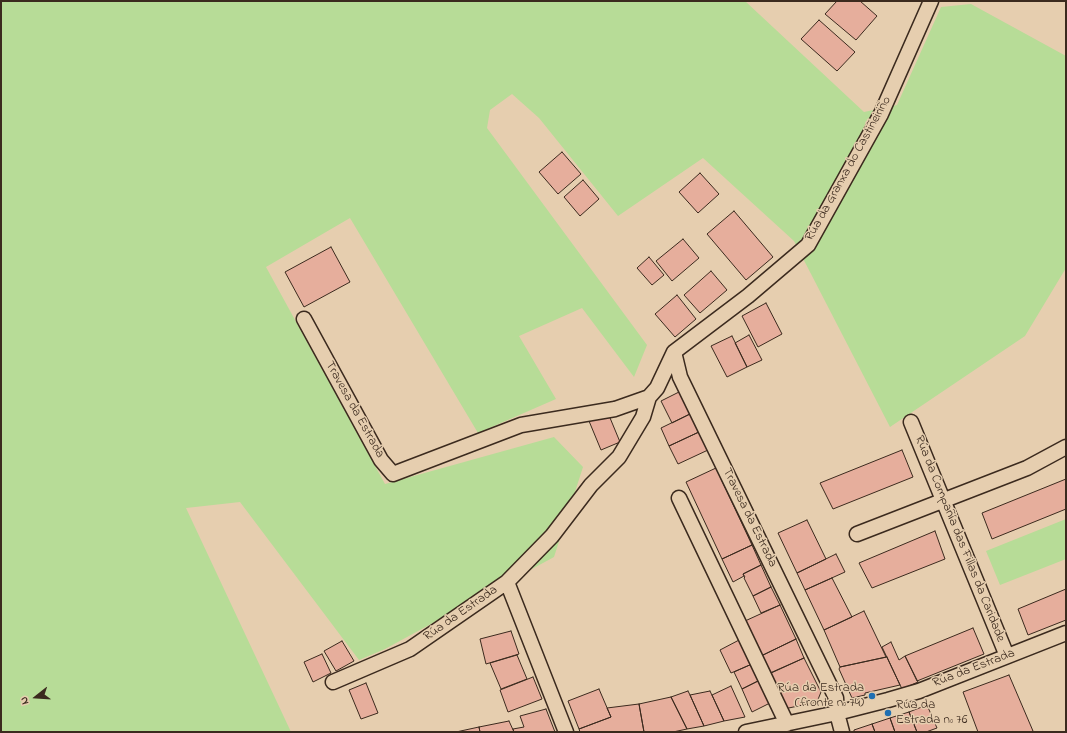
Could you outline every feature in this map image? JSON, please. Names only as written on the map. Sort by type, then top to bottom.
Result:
[{"type":"street","name":"Rúa da Granxa do Castiñeiriño","points":[[674,352],[748,296],[808,245],[881,114],[931,1]]},
{"type":"street","name":"Travesa da Estrada","points":[[304,319],[381,460],[393,474],[521,425],[616,409],[649,397]]},
{"type":"street","points":[[507,582],[552,536],[591,485],[619,457],[643,417],[649,397],[657,388],[674,352]]},
{"type":"street","name":"Travesa da Estrada","points":[[674,352],[680,377],[836,698],[837,713],[842,732]]},
{"type":"street","name":"Rúa da Compañía das Fillas da Caridade","points":[[911,422],[1007,656]]},
{"type":"street","points":[[857,534],[1027,468],[1066,447]]},
{"type":"street","points":[[679,498],[787,724]]},
{"type":"street","name":"Rúa da Estrada","points":[[333,682],[410,649],[507,582],[566,732]]},
{"type":"street","name":"Rúa da Estrada","points":[[746,732],[837,713],[919,691],[1066,633]]},
{"type":"green space","points":[[1,1],[745,1],[864,112],[897,105],[941,7],[971,4],[1066,56],[1066,268],[1025,336],[890,427],[794,241],[703,158],[618,216],[539,118],[512,94],[490,110],[487,128],[647,345],[634,377],[582,308],[519,336],[556,399],[478,433],[350,218],[266,267],[385,484],[554,437],[583,467],[554,557],[385,649],[359,660],[240,502],[186,508],[291,732],[1,732]]},
{"type":"green space","points":[[1066,519],[1066,559],[1000,585],[986,551]]},
{"type":"building","points":[[837,1],[860,1],[877,16],[856,40],[825,14]]},
{"type":"building","points":[[819,20],[855,52],[837,71],[801,39]]},
{"type":"building","points":[[562,152],[581,174],[558,194],[539,172]]},
{"type":"building","points":[[700,173],[719,194],[698,213],[679,192]]},
{"type":"building","points":[[583,180],[599,199],[580,216],[564,197]]},
{"type":"building","points":[[734,211],[773,257],[746,280],[707,234]]},
{"type":"building","points":[[683,239],[699,258],[672,281],[656,261]]},
{"type":"building","points":[[331,247],[350,282],[304,307],[285,272]]},
{"type":"building","points":[[649,257],[664,275],[652,285],[637,268]]},
{"type":"building","points":[[711,271],[727,290],[700,313],[684,295]]},
{"type":"building","points":[[677,295],[696,319],[675,337],[655,314]]},
{"type":"building","points":[[766,303],[782,334],[758,347],[742,316]]},
{"type":"building","points":[[749,335],[762,360],[747,367],[735,343]]},
{"type":"building","points":[[732,336],[747,367],[727,377],[711,346]]},
{"type":"building","points":[[681,391],[692,413],[672,423],[661,401]]},
{"type":"building","points":[[608,413],[620,442],[601,450],[589,421]]},
{"type":"building","points":[[692,413],[701,431],[669,446],[661,428]]},
{"type":"building","points":[[699,432],[708,450],[678,464],[669,446]]},
{"type":"building","points":[[902,450],[913,477],[833,509],[820,483]]},
{"type":"building","points":[[716,468],[752,545],[722,559],[686,482]]},
{"type":"building","points":[[1066,479],[1066,509],[992,539],[982,513]]},
{"type":"building","points":[[807,520],[826,559],[797,573],[778,533]]},
{"type":"building","points":[[935,531],[945,559],[872,588],[859,563]]},
{"type":"building","points":[[752,545],[761,565],[743,574],[744,576],[733,582],[722,559]]},
{"type":"building","points":[[836,554],[845,572],[805,590],[797,573]]},
{"type":"building","points":[[761,565],[771,587],[753,596],[743,574]]},
{"type":"building","points":[[832,578],[852,617],[824,630],[805,590]]},
{"type":"building","points":[[771,587],[780,605],[761,613],[753,596]]},
{"type":"building","points":[[1066,589],[1066,620],[1028,635],[1018,609]]},
{"type":"building","points":[[780,605],[796,639],[761,656],[745,621]]},
{"type":"building","points":[[864,611],[886,657],[840,667],[824,630]]},
{"type":"building","points":[[973,628],[984,654],[917,681],[905,656]]},
{"type":"building","points":[[511,631],[519,654],[486,664],[480,639]]},
{"type":"building","points":[[741,639],[752,664],[731,673],[720,650]]},
{"type":"building","points":[[796,639],[804,658],[770,673],[761,656]]},
{"type":"building","points":[[342,641],[354,661],[336,671],[324,651]]},
{"type":"building","points":[[891,642],[899,660],[905,656],[918,682],[902,689],[882,647]]},
{"type":"building","points":[[322,654],[331,673],[313,682],[304,662]]},
{"type":"building","points":[[517,655],[527,679],[501,689],[490,663]]},
{"type":"building","points":[[887,657],[900,685],[865,693],[865,695],[852,698],[839,669],[840,667]]},
{"type":"building","points":[[804,658],[821,692],[817,702],[784,709],[769,674]]},
{"type":"building","points":[[752,664],[760,680],[742,689],[734,672]]},
{"type":"building","points":[[1009,675],[1033,731],[978,732],[963,692]]},
{"type":"building","points":[[533,677],[542,699],[508,712],[500,690]]},
{"type":"building","points":[[760,680],[770,703],[752,712],[742,689]]},
{"type":"building","points":[[366,683],[378,713],[361,719],[349,690]]},
{"type":"building","points":[[731,686],[745,717],[724,721],[712,695]]},
{"type":"building","points":[[599,689],[611,717],[579,729],[568,701]]},
{"type":"building","points":[[688,691],[704,726],[687,729],[671,697]]},
{"type":"building","points":[[710,691],[724,721],[704,726],[690,695]]},
{"type":"building","points":[[671,697],[687,729],[673,732],[644,732],[639,704]]},
{"type":"building","points":[[639,704],[644,732],[580,732],[579,729],[611,717],[607,708]]},
{"type":"building","points":[[927,705],[937,728],[926,732],[917,732],[909,712]]},
{"type":"building","points":[[546,709],[555,732],[514,732],[513,729],[524,727],[520,716]]},
{"type":"building","points":[[909,712],[917,732],[895,732],[890,718]]},
{"type":"building","points":[[890,718],[895,732],[875,732],[872,724]]},
{"type":"building","points":[[509,721],[514,732],[480,732],[479,727]]},
{"type":"building","points":[[872,724],[875,732],[854,732],[854,730]]},
{"type":"building","points":[[479,727],[480,732],[456,732]]},
{"type":"place","name":"Rúa da Estrada (fronte nº 74)","points":[[872,696]]},
{"type":"place","name":"Rúa da Estrada nº 76","points":[[888,713]]}]
